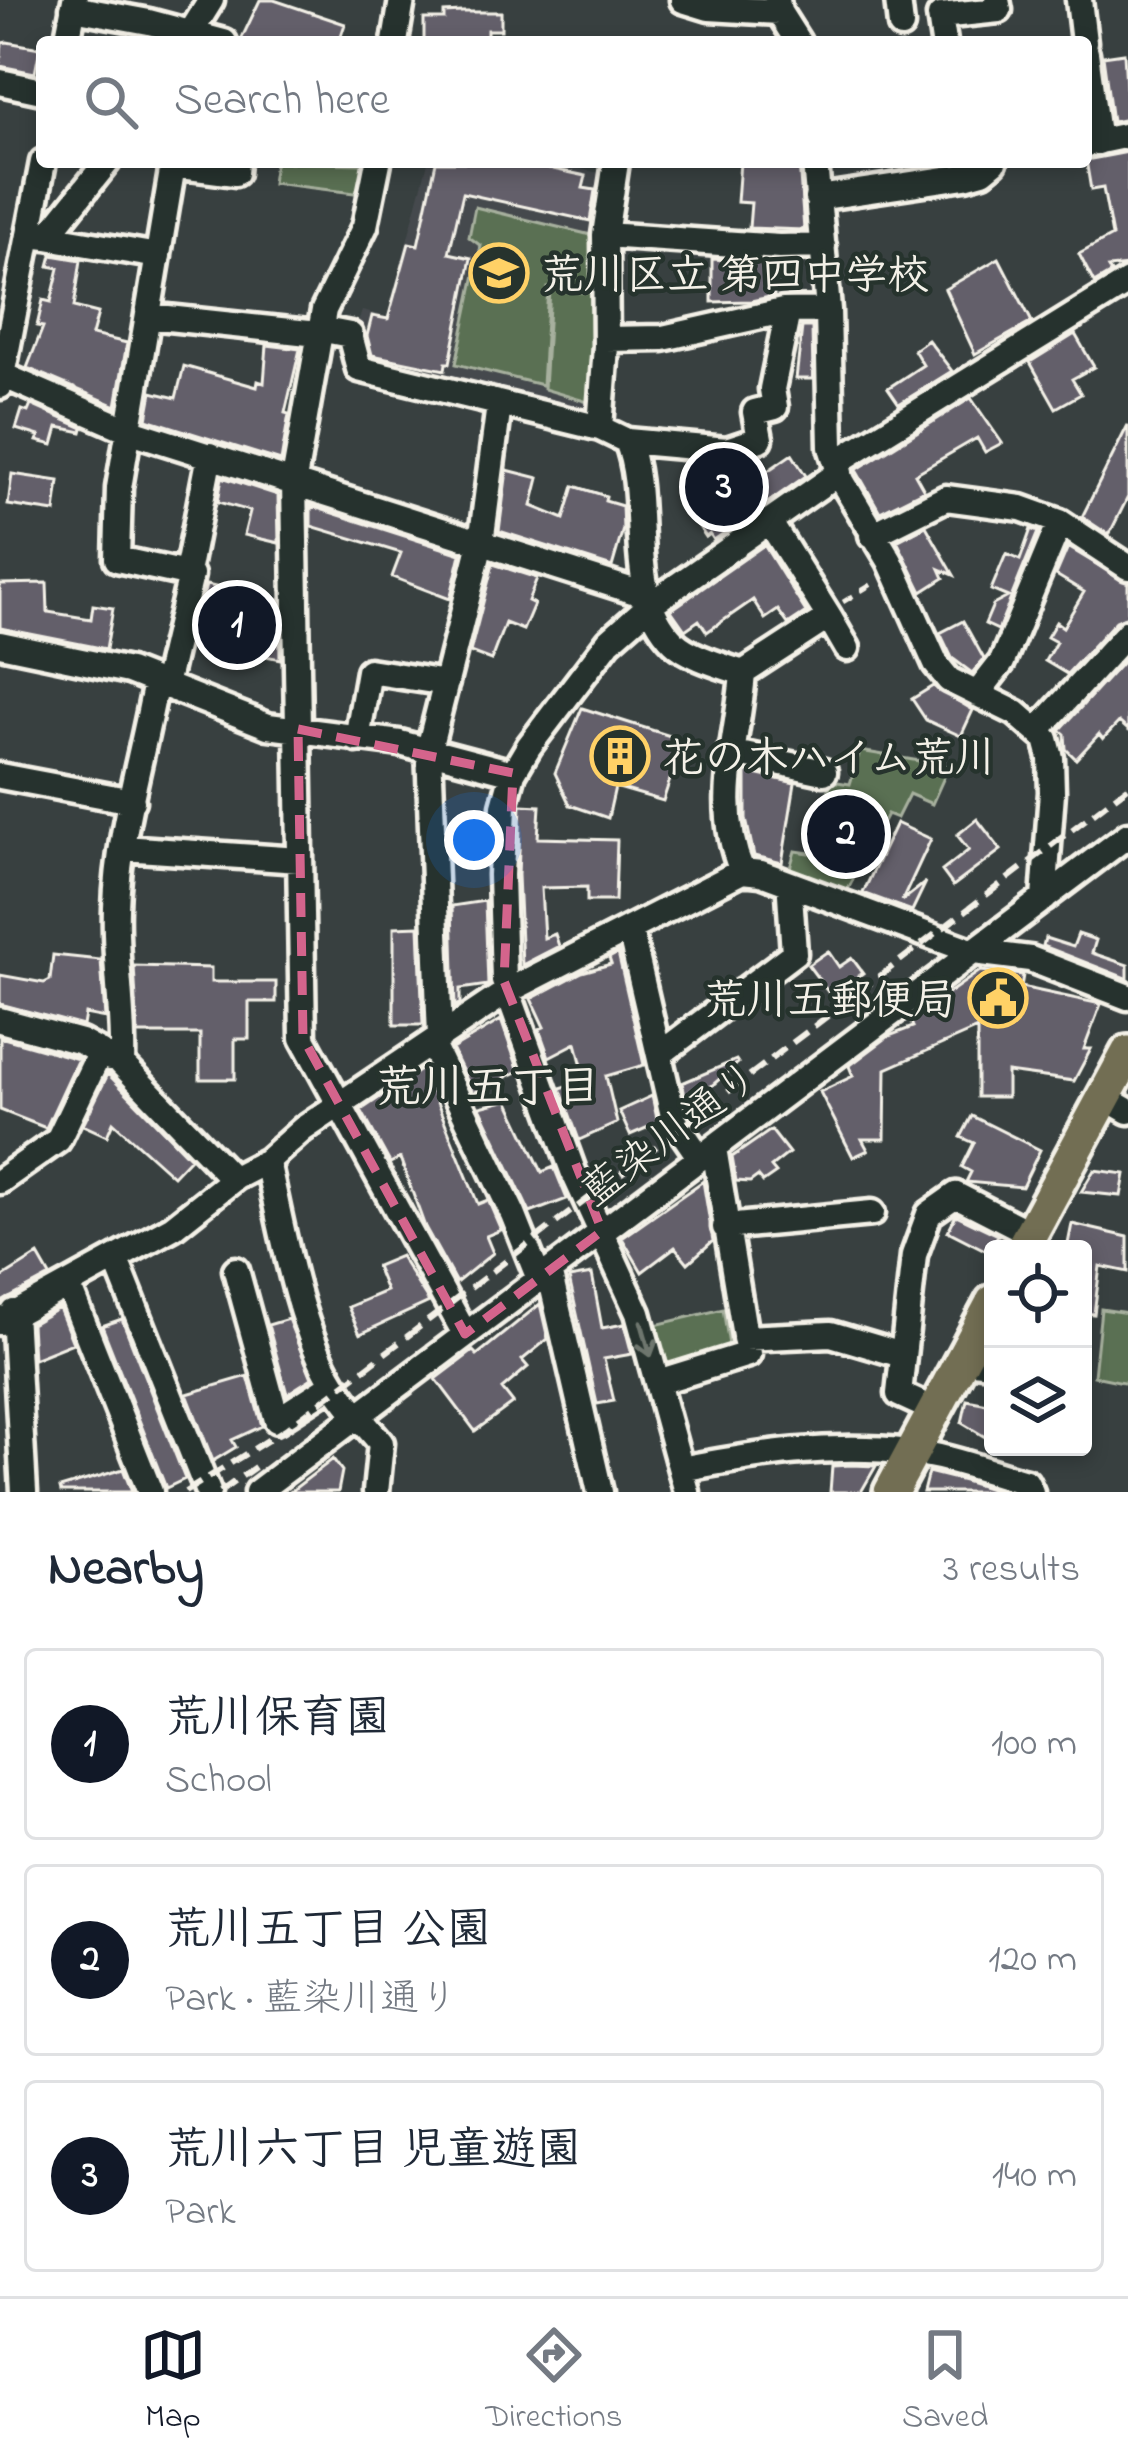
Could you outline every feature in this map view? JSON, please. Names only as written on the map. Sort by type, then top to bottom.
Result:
[{"type":"main road","points":[[1027,1240],[1116,1104],[1128,1053]]},
{"type":"main road","points":[[891,1492],[935,1411],[977,1362]]},
{"type":"street","points":[[188,36],[211,0]]},
{"type":"street","points":[[396,36],[402,0]]},
{"type":"street","points":[[683,0],[710,8],[778,6],[795,36]]},
{"type":"street","points":[[898,0],[902,26]]},
{"type":"street","points":[[943,36],[940,16],[999,10],[997,0]]},
{"type":"street","points":[[1079,0],[1083,36]]},
{"type":"street","points":[[68,36],[71,2],[152,11],[186,36]]},
{"type":"street","points":[[0,82],[36,90]]},
{"type":"street","points":[[1092,142],[1128,135]]},
{"type":"street","points":[[38,236],[44,168]]},
{"type":"street","points":[[101,168],[11,269],[1,378],[131,431],[639,593],[651,604]]},
{"type":"street","points":[[0,1181],[58,1140],[111,1058],[124,1018],[116,911],[123,848],[191,574],[117,559],[119,488],[172,168]]},
{"type":"street","points":[[196,168],[235,173],[235,168]]},
{"type":"street","points":[[377,168],[365,226],[318,331],[294,480],[303,1038],[465,1334]]},
{"type":"street","points":[[600,428],[606,338],[605,235],[615,168]]},
{"type":"street","points":[[815,168],[828,310],[831,447],[872,535],[890,561],[935,664],[949,680],[1016,713],[1046,739],[1052,758],[1044,899]]},
{"type":"street","points":[[817,198],[965,176],[987,168]]},
{"type":"street","points":[[605,235],[823,246]]},
{"type":"street","points":[[38,236],[158,256]]},
{"type":"street","points":[[1030,1492],[1026,1482],[913,1452],[827,1447],[768,1452],[684,1480],[638,1313],[572,1171],[504,981],[504,806],[513,773],[609,641],[651,604],[838,467],[1128,282]]},
{"type":"street","points":[[606,338],[663,338],[788,311],[828,310]]},
{"type":"street","points":[[149,316],[350,335],[358,369],[600,428],[627,441],[727,449],[760,439],[755,412],[775,407],[772,389],[788,311]]},
{"type":"street","points":[[500,405],[481,543],[429,749],[435,1040],[544,1275],[599,1491]]},
{"type":"street","points":[[627,441],[633,455],[645,581],[654,616],[677,646],[743,673]]},
{"type":"street","points":[[187,573],[210,455]]},
{"type":"street","points":[[872,535],[946,498],[1021,508],[1060,522],[1126,559]]},
{"type":"street","points":[[769,521],[848,648]]},
{"type":"street","points":[[977,694],[1002,662],[1060,522]]},
{"type":"street","points":[[742,871],[734,854],[726,792],[743,673],[828,614]]},
{"type":"street","points":[[1038,730],[1128,632]]},
{"type":"street","points":[[0,644],[129,671],[268,726],[429,749],[513,773]]},
{"type":"street","points":[[357,739],[369,671],[446,683]]},
{"type":"street","points":[[730,752],[824,772]]},
{"type":"street","points":[[0,776],[132,801]]},
{"type":"street","name":"藍染川通り","points":[[257,1492],[1128,835]]},
{"type":"street","points":[[123,848],[299,860]]},
{"type":"street","points":[[24,1492],[7,1317],[173,1227],[233,1179],[267,1161],[302,1130],[508,991],[742,871],[761,873],[974,952],[1030,959],[1128,997]]},
{"type":"street","points":[[659,1054],[794,953],[793,885]]},
{"type":"street","points":[[630,930],[674,1120],[707,1153],[748,1354],[658,1382]]},
{"type":"street","points":[[0,1020],[82,1042],[111,1058],[233,1179]]},
{"type":"street","points":[[267,1161],[293,1274],[333,1384],[381,1443],[376,1492]]},
{"type":"street","points":[[935,1411],[899,1394],[914,1255],[929,1214],[956,1195],[1024,1240]]},
{"type":"street","points":[[724,1227],[872,1213]]},
{"type":"street","points":[[116,1260],[208,1492]]},
{"type":"street","points":[[236,1270],[277,1420],[333,1384]]},
{"type":"street","points":[[68,1285],[150,1492]]},
{"type":"street","points":[[745,1338],[831,1334],[902,1355]]},
{"type":"path","points":[[828,614],[892,572]]},
{"type":"highlighted area","points":[[298,729],[513,773],[504,981],[602,1231],[465,1334],[303,1038]]},
{"type":"shaded area","name":"荒川区立 第四中学校","points":[[426,168],[575,168],[609,175],[594,413],[587,420],[362,363],[355,330],[362,311],[387,317]]},
{"type":"green space","points":[[274,168],[366,168],[363,194],[272,183]]},
{"type":"green space","points":[[475,207],[595,236],[591,289],[548,288],[542,385],[456,364],[481,246],[469,237]]},
{"type":"green space","points":[[550,290],[595,293],[591,403],[544,389]]},
{"type":"green space","points":[[860,751],[949,766],[932,804],[909,794],[897,818],[887,814],[843,899],[787,878],[795,851],[810,853],[831,781],[850,784]]},
{"type":"green space","points":[[723,1309],[730,1351],[670,1370],[655,1325]]},
{"type":"green space","points":[[1101,1309],[1128,1313],[1128,1383],[1094,1376]]},
{"type":"building","points":[[260,0],[274,0],[345,24],[341,36],[243,36]]},
{"type":"building","points":[[501,12],[501,30],[487,30],[487,36],[424,36],[424,19],[444,19],[444,13]]},
{"type":"building","points":[[2,43],[36,47],[35,73],[0,66]]},
{"type":"building","points":[[1124,53],[1128,119],[1112,122],[1103,56]]},
{"type":"building","points":[[1128,152],[1128,266],[1108,268],[1111,273],[1094,283],[1079,254],[1112,236],[1103,188],[1091,190],[1087,168],[1092,168],[1092,159]]},
{"type":"building","points":[[435,168],[548,168],[586,176],[583,188],[595,190],[590,221],[463,193],[449,253],[471,258],[445,370],[372,355],[367,336],[372,316],[388,319],[409,243],[418,245]]},
{"type":"building","points":[[740,168],[799,168],[804,230],[749,228],[751,203],[737,202]]},
{"type":"building","points":[[52,255],[81,260],[74,307],[98,313],[92,335],[127,343],[116,406],[27,368],[43,327],[37,326],[43,300],[51,302],[59,268],[49,266]]},
{"type":"building","points":[[999,258],[1032,322],[975,354],[945,289]]},
{"type":"building","points":[[712,259],[774,263],[774,296],[712,302]]},
{"type":"building","points":[[802,327],[812,327],[813,379],[796,379]]},
{"type":"building","points":[[1075,334],[1094,367],[1072,379],[1081,394],[1056,408],[1030,362]]},
{"type":"building","points":[[928,340],[952,371],[899,404],[888,388],[923,365],[914,350]]},
{"type":"building","points":[[267,345],[300,349],[285,413],[289,414],[281,461],[147,419],[152,392],[176,398],[184,366],[257,387],[258,381],[264,383]]},
{"type":"building","points":[[971,398],[1002,443],[985,452],[977,438],[915,474],[924,490],[880,512],[856,470]]},
{"type":"building","points":[[31,405],[83,428],[82,432],[58,427],[53,445],[37,441],[39,436],[16,429],[22,410],[28,412]]},
{"type":"building","points":[[1128,425],[1128,497],[1109,535],[1082,517]]},
{"type":"building","points":[[792,454],[806,476],[714,540],[710,534],[706,537],[695,521]]},
{"type":"building","points":[[507,470],[539,478],[532,506],[564,519],[574,486],[622,506],[623,529],[612,567],[499,531]]},
{"type":"building","points":[[12,474],[59,481],[55,512],[8,505]]},
{"type":"building","points":[[222,477],[278,495],[279,543],[244,535],[250,511],[218,502]]},
{"type":"building","points":[[311,506],[461,554],[450,599],[392,577],[401,553],[311,526]]},
{"type":"building","points":[[926,526],[954,575],[940,569],[944,578],[922,592],[897,541]]},
{"type":"building","points":[[1031,529],[1038,532],[998,630],[985,624],[993,605],[1008,597],[991,590],[1006,554],[1020,560]]},
{"type":"building","points":[[764,545],[806,612],[788,624],[778,610],[765,619],[753,600],[707,632],[699,620],[685,630],[671,610]]},
{"type":"building","points":[[1068,547],[1128,583],[1128,616],[1116,621],[1067,674],[1045,661],[1056,642],[1047,637],[1056,622],[1063,627],[1084,592],[1056,575]]},
{"type":"building","points":[[493,564],[537,578],[528,601],[534,604],[523,630],[505,623],[491,660],[470,652]]},
{"type":"building","points":[[47,583],[48,612],[91,619],[93,605],[113,608],[106,649],[0,628],[0,584]]},
{"type":"building","points":[[206,585],[279,600],[280,659],[192,641]]},
{"type":"building","points":[[963,621],[984,659],[972,673],[952,658],[940,633]]},
{"type":"building","points":[[1128,656],[1128,730],[1119,722],[1103,739],[1099,734],[1076,759],[1066,749],[1060,730]]},
{"type":"building","points":[[933,686],[973,710],[961,736],[926,720],[912,699]]},
{"type":"building","name":"花の木ハイム荒川","points":[[582,708],[683,740],[663,801],[615,787],[608,818],[570,805],[555,773]]},
{"type":"building","points":[[746,772],[795,783],[782,863],[754,856],[746,819]]},
{"type":"building","points":[[521,805],[540,806],[538,838],[617,840],[615,901],[587,901],[587,887],[541,888],[544,938],[555,934],[559,946],[522,965],[518,875]]},
{"type":"building","points":[[977,819],[1001,850],[953,886],[942,871],[969,850],[957,835]]},
{"type":"building","points":[[896,823],[931,839],[902,901],[926,882],[912,911],[863,893]]},
{"type":"building","points":[[485,901],[488,985],[460,989],[460,1003],[455,1007],[452,906]]},
{"type":"building","points":[[419,926],[423,1025],[394,1025],[394,927]]},
{"type":"building","points":[[1078,934],[1096,940],[1092,953],[1128,965],[1128,979],[1043,946],[1045,938],[1073,947]]},
{"type":"building","points":[[828,951],[839,967],[852,958],[863,973],[831,996],[808,965]]},
{"type":"building","points":[[618,953],[644,1065],[606,1076],[617,1123],[579,1140],[560,1088],[586,1081],[576,1043],[549,1057],[539,1029],[544,1027],[531,999],[582,972],[611,964],[609,958]]},
{"type":"building","points":[[53,955],[101,960],[105,1018],[85,1014],[83,1026],[0,1004],[0,975],[44,983],[50,980]]},
{"type":"building","points":[[134,966],[211,968],[211,982],[276,982],[276,1002],[249,1002],[249,1039],[235,1039],[235,1079],[200,1079],[200,1034],[138,1034]]},
{"type":"building","points":[[980,971],[1023,975],[1021,987],[1101,1004],[1084,1049],[1091,1049],[1074,1081],[1007,1072],[1007,1097],[977,1097],[977,1029],[886,1069],[885,1139],[862,1139],[868,1150],[853,1157],[820,1092],[853,1076],[849,1066],[889,1036],[913,1027],[910,1020]]},
{"type":"building","points":[[501,1020],[519,1071],[473,1093],[452,1049]]},
{"type":"building","points":[[0,1037],[78,1059],[46,1128],[0,1110]]},
{"type":"building","points":[[736,1060],[700,1096],[686,1099],[682,1083]]},
{"type":"building","points":[[423,1068],[478,1204],[488,1200],[501,1230],[486,1236],[493,1253],[456,1283],[425,1227],[400,1158],[390,1163],[361,1110]]},
{"type":"building","points":[[108,1074],[190,1158],[173,1176],[113,1122],[107,1136],[83,1125]]},
{"type":"building","points":[[652,1096],[658,1123],[630,1135],[619,1111]]},
{"type":"building","points":[[508,1100],[542,1172],[554,1167],[567,1199],[530,1213],[480,1107]]},
{"type":"building","points":[[972,1116],[1040,1150],[1022,1187],[966,1182],[971,1172],[962,1167],[974,1143],[961,1137]]},
{"type":"building","points":[[771,1130],[789,1153],[771,1167],[776,1173],[763,1182],[758,1176],[750,1182],[736,1181],[732,1157]]},
{"type":"building","points":[[1094,1170],[1125,1174],[1121,1196],[1081,1192]]},
{"type":"building","points":[[703,1181],[713,1241],[688,1263],[675,1247],[642,1272],[622,1238]]},
{"type":"building","points":[[956,1215],[998,1235],[995,1240],[984,1240],[984,1249],[948,1231]]},
{"type":"building","points":[[1072,1224],[1128,1237],[1128,1272],[1100,1266],[1094,1314],[1092,1240],[1069,1240]]},
{"type":"building","points":[[38,1255],[50,1276],[0,1303],[0,1279]]},
{"type":"building","points":[[400,1256],[429,1302],[360,1334],[348,1307],[386,1291],[376,1266]]},
{"type":"building","points":[[592,1274],[602,1328],[624,1324],[632,1354],[604,1359],[614,1401],[597,1404],[569,1278]]},
{"type":"building","points":[[540,1304],[548,1339],[522,1360],[528,1367],[502,1389],[513,1403],[475,1431],[436,1379],[473,1351],[477,1355]]},
{"type":"building","points":[[59,1308],[73,1343],[33,1359],[31,1324]]},
{"type":"building","points":[[122,1319],[185,1479],[166,1488],[102,1326]]},
{"type":"building","points":[[288,1319],[312,1378],[287,1394],[268,1325]]},
{"type":"building","points":[[248,1376],[262,1426],[232,1440],[236,1447],[213,1461],[187,1394]]},
{"type":"building","points":[[967,1400],[984,1403],[984,1436],[962,1423]]},
{"type":"building","points":[[333,1459],[342,1471],[338,1492],[290,1492]]},
{"type":"building","points":[[832,1466],[876,1466],[861,1492],[830,1492]]},
{"type":"building","points":[[123,1469],[132,1492],[61,1492],[60,1488]]},
{"type":"building","points":[[928,1472],[964,1481],[1000,1492],[923,1492]]},
{"type":"railway","points":[[185,1492],[287,1428],[1128,787]]},
{"type":"railway","points":[[220,1492],[255,1467]]},
{"type":"place","name":"荒川区立 第四中学校","points":[[499,273]]},
{"type":"place","name":"荒川六丁目 児童遊園","points":[[724,487]]},
{"type":"place","name":"荒川保育園","points":[[237,625]]},
{"type":"place","name":"花の木ハイム荒川","points":[[620,756]]},
{"type":"place","name":"荒川五丁目 公園","points":[[846,834]]},
{"type":"place","name":"荒川五郵便局","points":[[998,998]]},
{"type":"district","name":"荒川五丁目","points":[[488,1085]]}]
